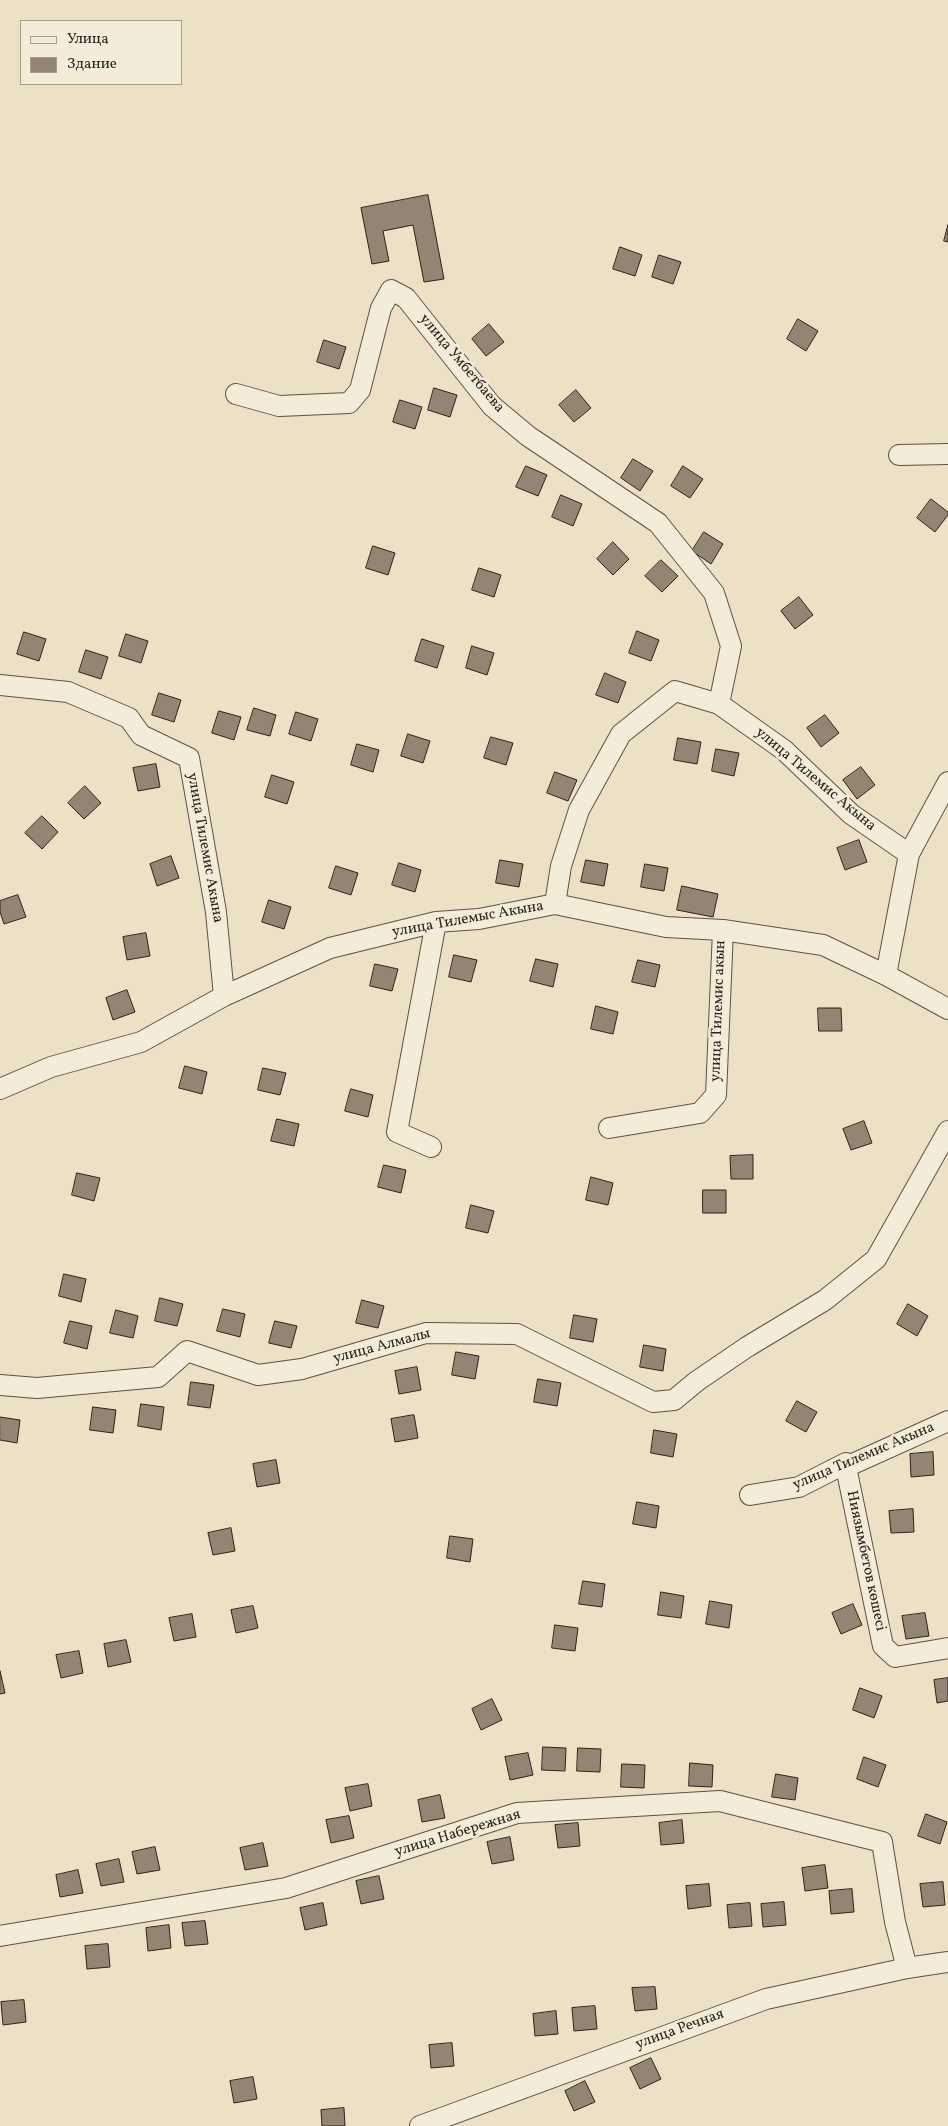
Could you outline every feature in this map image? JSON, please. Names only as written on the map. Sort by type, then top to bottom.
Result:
[{"type":"street","name":"улица Умбетбаева","points":[[236,394],[279,406],[349,403],[360,390],[381,308],[391,290],[406,298],[492,406],[528,436],[658,523],[714,593],[731,646],[718,704]]},
{"type":"street","points":[[899,455],[948,454]]},
{"type":"street","name":"улица Тилемис Акына","points":[[0,685],[68,692],[129,718],[141,735],[189,758],[216,912],[224,996]]},
{"type":"street","name":"улица Тилемис Акына","points":[[555,904],[561,866],[580,810],[621,734],[675,691],[718,704],[784,750],[851,814],[909,854]]},
{"type":"street","points":[[886,975],[909,854],[948,782]]},
{"type":"street","name":"улица Тилемыс Акына","points":[[0,1089],[51,1067],[141,1042],[224,996],[330,948],[436,922],[479,919],[555,904],[666,927],[723,930],[823,945],[886,975],[948,1010]]},
{"type":"street","points":[[431,1147],[397,1132],[436,922]]},
{"type":"street","name":"улица Тилемис акын","points":[[609,1128],[700,1113],[716,1095],[723,930]]},
{"type":"street","name":"улица Алмалы","points":[[0,1385],[37,1388],[158,1377],[187,1351],[258,1375],[302,1369],[426,1333],[517,1334],[653,1402],[674,1400],[697,1381],[747,1346],[825,1300],[876,1259],[948,1130]]},
{"type":"street","name":"улица Тилемис Акына","points":[[750,1495],[799,1487],[846,1463],[846,1467],[948,1421]]},
{"type":"street","name":"Ниязымбетов көшесі","points":[[846,1467],[883,1646],[895,1657],[948,1648]]},
{"type":"street","name":"улица Набережная","points":[[0,1936],[286,1888],[517,1813],[720,1801],[882,1842],[895,1922],[907,1968]]},
{"type":"street","name":"улица Речная","points":[[420,2126],[766,1999],[907,1968],[948,1962]]},
{"type":"building","points":[[428,195],[444,279],[424,282],[413,225],[383,231],[389,261],[372,264],[361,208]]},
{"type":"building","points":[[948,225],[948,242],[944,241]]},
{"type":"building","points":[[620,247],[642,255],[635,276],[613,269]]},
{"type":"building","points":[[659,255],[681,262],[673,284],[652,277]]},
{"type":"building","points":[[798,319],[818,331],[806,351],[787,339]]},
{"type":"building","points":[[489,324],[504,342],[486,356],[472,339]]},
{"type":"building","points":[[324,340],[346,347],[339,369],[317,362]]},
{"type":"building","points":[[434,388],[457,395],[450,417],[428,410]]},
{"type":"building","points":[[576,390],[591,408],[574,422],[559,405]]},
{"type":"building","points":[[400,400],[422,407],[415,429],[393,422]]},
{"type":"building","points":[[633,459],[653,471],[640,491],[621,478]]},
{"type":"building","points":[[526,466],[547,475],[538,496],[516,487]]},
{"type":"building","points":[[683,466],[703,479],[690,498],[671,486]]},
{"type":"building","points":[[561,495],[582,504],[573,526],[552,517]]},
{"type":"building","points":[[931,499],[948,512],[948,515],[935,532],[917,518]]},
{"type":"building","points":[[704,532],[723,544],[711,564],[692,551]]},
{"type":"building","points":[[613,542],[629,559],[613,575],[597,559]]},
{"type":"building","points":[[373,546],[395,553],[388,575],[366,568]]},
{"type":"building","points":[[661,560],[678,576],[662,592],[645,576]]},
{"type":"building","points":[[479,568],[501,575],[494,597],[472,590]]},
{"type":"building","points":[[799,597],[813,615],[795,629],[781,611]]},
{"type":"building","points":[[637,631],[659,640],[651,661],[629,653]]},
{"type":"building","points":[[24,632],[46,639],[39,661],[17,654]]},
{"type":"building","points":[[126,634],[148,641],[141,663],[119,656]]},
{"type":"building","points":[[422,639],[444,646],[437,668],[415,661]]},
{"type":"building","points":[[472,646],[494,653],[487,675],[466,668]]},
{"type":"building","points":[[86,650],[108,657],[101,679],[79,672]]},
{"type":"building","points":[[605,673],[626,682],[618,703],[596,695]]},
{"type":"building","points":[[159,693],[181,700],[174,722],[152,715]]},
{"type":"building","points":[[254,708],[276,715],[270,736],[247,730]]},
{"type":"building","points":[[219,711],[241,717],[234,740],[212,733]]},
{"type":"building","points":[[296,712],[318,719],[311,741],[289,734]]},
{"type":"building","points":[[825,715],[839,733],[821,747],[807,728]]},
{"type":"building","points":[[408,734],[430,741],[423,763],[401,756]]},
{"type":"building","points":[[491,737],[513,743],[506,765],[484,758]]},
{"type":"building","points":[[678,738],[701,742],[697,764],[674,760]]},
{"type":"building","points":[[357,744],[379,750],[373,772],[351,765]]},
{"type":"building","points":[[716,749],[739,753],[734,776],[712,771]]},
{"type":"building","points":[[156,764],[160,787],[138,791],[133,768]]},
{"type":"building","points":[[861,767],[875,785],[857,799],[843,780]]},
{"type":"building","points":[[555,772],[577,780],[568,801],[547,793]]},
{"type":"building","points":[[272,775],[294,782],[287,804],[265,797]]},
{"type":"building","points":[[85,786],[101,803],[84,819],[68,803]]},
{"type":"building","points":[[42,816],[58,832],[42,849],[25,833]]},
{"type":"building","points":[[859,840],[867,862],[845,870],[837,848]]},
{"type":"building","points":[[171,856],[179,878],[157,886],[150,864]]},
{"type":"building","points":[[500,860],[523,864],[519,887],[496,883]]},
{"type":"building","points":[[586,860],[608,864],[604,886],[581,882]]},
{"type":"building","points":[[399,863],[421,870],[415,892],[392,885]]},
{"type":"building","points":[[645,864],[668,868],[664,891],[641,887]]},
{"type":"building","points":[[336,866],[358,873],[351,895],[329,888]]},
{"type":"building","points":[[682,886],[718,894],[713,917],[677,910]]},
{"type":"building","points":[[18,895],[26,917],[4,924],[0,912],[0,901]]},
{"type":"building","points":[[269,900],[291,907],[284,929],[262,922]]},
{"type":"building","points":[[146,933],[150,956],[127,960],[123,937]]},
{"type":"building","points":[[454,955],[477,960],[471,982],[449,977]]},
{"type":"building","points":[[536,959],[558,964],[553,987],[530,981]]},
{"type":"building","points":[[638,960],[660,965],[655,987],[632,982]]},
{"type":"building","points":[[375,964],[398,969],[392,991],[370,986]]},
{"type":"building","points":[[127,990],[135,1012],[113,1020],[106,998]]},
{"type":"building","points":[[596,1006],[618,1012],[613,1034],[591,1029]]},
{"type":"building","points":[[818,1008],[841,1008],[842,1031],[819,1031]]},
{"type":"building","points":[[185,1066],[207,1072],[202,1094],[179,1088]]},
{"type":"building","points":[[263,1068],[286,1073],[280,1095],[258,1090]]},
{"type":"building","points":[[351,1089],[373,1095],[368,1117],[345,1111]]},
{"type":"building","points":[[277,1119],[299,1124],[294,1146],[271,1141]]},
{"type":"building","points":[[864,1121],[872,1143],[851,1150],[843,1129]]},
{"type":"building","points":[[753,1155],[753,1179],[731,1179],[730,1156]]},
{"type":"building","points":[[384,1165],[406,1170],[401,1193],[378,1187]]},
{"type":"building","points":[[77,1173],[100,1178],[94,1201],[72,1195]]},
{"type":"building","points":[[591,1177],[613,1183],[608,1205],[586,1200]]},
{"type":"building","points":[[703,1190],[726,1190],[726,1213],[703,1213]]},
{"type":"building","points":[[471,1205],[494,1211],[488,1233],[466,1228]]},
{"type":"building","points":[[64,1274],[86,1279],[81,1302],[59,1296]]},
{"type":"building","points":[[160,1298],[183,1304],[177,1326],[155,1321]]},
{"type":"building","points":[[362,1300],[384,1306],[378,1328],[356,1323]]},
{"type":"building","points":[[908,1304],[928,1316],[917,1336],[897,1324]]},
{"type":"building","points":[[223,1309],[245,1314],[240,1337],[217,1331]]},
{"type":"building","points":[[116,1310],[138,1316],[133,1338],[110,1333]]},
{"type":"building","points":[[574,1315],[597,1319],[593,1342],[570,1338]]},
{"type":"building","points":[[70,1321],[92,1326],[87,1349],[64,1343]]},
{"type":"building","points":[[275,1321],[297,1326],[291,1348],[269,1343]]},
{"type":"building","points":[[644,1345],[666,1349],[663,1371],[640,1367]]},
{"type":"building","points":[[456,1352],[479,1356],[475,1379],[452,1375]]},
{"type":"building","points":[[417,1367],[421,1390],[399,1394],[395,1371]]},
{"type":"building","points":[[538,1379],[561,1383],[557,1406],[534,1402]]},
{"type":"building","points":[[191,1382],[214,1385],[210,1408],[188,1405]]},
{"type":"building","points":[[797,1401],[817,1412],[806,1432],[786,1421]]},
{"type":"building","points":[[141,1404],[164,1407],[161,1430],[138,1426]]},
{"type":"building","points":[[93,1407],[116,1410],[113,1433],[90,1430]]},
{"type":"building","points":[[414,1415],[418,1438],[395,1442],[391,1419]]},
{"type":"building","points":[[0,1417],[20,1420],[17,1443],[0,1440]]},
{"type":"building","points":[[654,1430],[677,1434],[673,1457],[651,1453]]},
{"type":"building","points":[[933,1452],[934,1475],[911,1477],[910,1454]]},
{"type":"building","points":[[276,1460],[280,1483],[257,1487],[253,1464]]},
{"type":"building","points":[[637,1502],[659,1506],[656,1528],[633,1524]]},
{"type":"building","points":[[913,1509],[914,1532],[891,1533],[889,1511]]},
{"type":"building","points":[[231,1528],[235,1551],[213,1555],[208,1533]]},
{"type":"building","points":[[450,1536],[473,1539],[470,1562],[447,1558]]},
{"type":"building","points":[[583,1581],[605,1584],[602,1607],[579,1604]]},
{"type":"building","points":[[661,1592],[684,1596],[681,1618],[658,1615]]},
{"type":"building","points":[[710,1601],[732,1605],[729,1628],[706,1624]]},
{"type":"building","points":[[853,1604],[862,1625],[841,1634],[832,1613]]},
{"type":"building","points":[[253,1606],[258,1628],[236,1633],[231,1610]]},
{"type":"building","points":[[925,1613],[929,1636],[906,1639],[902,1616]]},
{"type":"building","points":[[192,1614],[196,1637],[174,1641],[169,1618]]},
{"type":"building","points":[[555,1625],[578,1628],[575,1651],[552,1648]]},
{"type":"building","points":[[126,1640],[131,1662],[108,1667],[104,1644]]},
{"type":"building","points":[[79,1651],[83,1673],[61,1678],[56,1655]]},
{"type":"building","points":[[0,1671],[5,1693],[0,1694]]},
{"type":"building","points":[[948,1678],[948,1701],[937,1703],[934,1680]]},
{"type":"building","points":[[860,1688],[882,1696],[874,1718],[853,1710]]},
{"type":"building","points":[[492,1699],[502,1720],[481,1730],[472,1709]]},
{"type":"building","points":[[543,1747],[566,1748],[565,1771],[542,1770]]},
{"type":"building","points":[[578,1748],[601,1749],[600,1772],[577,1771]]},
{"type":"building","points":[[528,1753],[533,1775],[510,1780],[505,1757]]},
{"type":"building","points":[[864,1757],[886,1765],[878,1787],[857,1779]]},
{"type":"building","points":[[690,1763],[713,1765],[712,1787],[689,1786]]},
{"type":"building","points":[[622,1764],[645,1765],[644,1788],[621,1787]]},
{"type":"building","points":[[776,1774],[798,1778],[795,1800],[772,1797]]},
{"type":"building","points":[[368,1784],[372,1806],[350,1811],[345,1788]]},
{"type":"building","points":[[440,1795],[445,1818],[422,1822],[418,1800]]},
{"type":"building","points":[[926,1814],[947,1822],[940,1844],[918,1836]]},
{"type":"building","points":[[349,1816],[354,1838],[331,1843],[326,1820]]},
{"type":"building","points":[[682,1820],[684,1843],[661,1845],[659,1823]]},
{"type":"building","points":[[578,1823],[580,1846],[558,1848],[555,1825]]},
{"type":"building","points":[[510,1837],[514,1860],[492,1864],[487,1842]]},
{"type":"building","points":[[263,1843],[268,1866],[245,1870],[240,1848]]},
{"type":"building","points":[[155,1847],[160,1870],[137,1874],[132,1852]]},
{"type":"building","points":[[119,1859],[124,1882],[101,1886],[96,1864]]},
{"type":"building","points":[[825,1865],[828,1888],[805,1891],[802,1868]]},
{"type":"building","points":[[78,1870],[83,1893],[60,1897],[56,1875]]},
{"type":"building","points":[[379,1876],[384,1899],[361,1904],[356,1881]]},
{"type":"building","points":[[943,1882],[945,1905],[923,1907],[920,1884]]},
{"type":"building","points":[[709,1884],[711,1906],[688,1909],[686,1886]]},
{"type":"building","points":[[852,1889],[854,1912],[831,1914],[829,1891]]},
{"type":"building","points":[[784,1902],[786,1925],[763,1927],[761,1904]]},
{"type":"building","points":[[323,1903],[327,1925],[305,1930],[300,1908]]},
{"type":"building","points":[[750,1903],[752,1926],[729,1928],[727,1905]]},
{"type":"building","points":[[205,1921],[208,1944],[185,1946],[182,1923]]},
{"type":"building","points":[[169,1925],[171,1948],[148,1951],[146,1928]]},
{"type":"building","points":[[108,1944],[110,1967],[87,1969],[85,1946]]},
{"type":"building","points":[[655,1987],[657,2009],[635,2011],[632,1988]]},
{"type":"building","points":[[24,2000],[26,2022],[3,2025],[1,2002]]},
{"type":"building","points":[[595,2006],[597,2029],[574,2031],[572,2008]]},
{"type":"building","points":[[556,2011],[558,2034],[535,2036],[533,2014]]},
{"type":"building","points":[[452,2043],[454,2066],[431,2068],[429,2045]]},
{"type":"building","points":[[651,2058],[661,2079],[640,2089],[630,2068]]},
{"type":"building","points":[[253,2077],[257,2099],[234,2103],[230,2081]]},
{"type":"building","points":[[585,2081],[595,2102],[574,2111],[565,2091]]},
{"type":"building","points":[[344,2108],[345,2126],[322,2126],[321,2110]]}]
